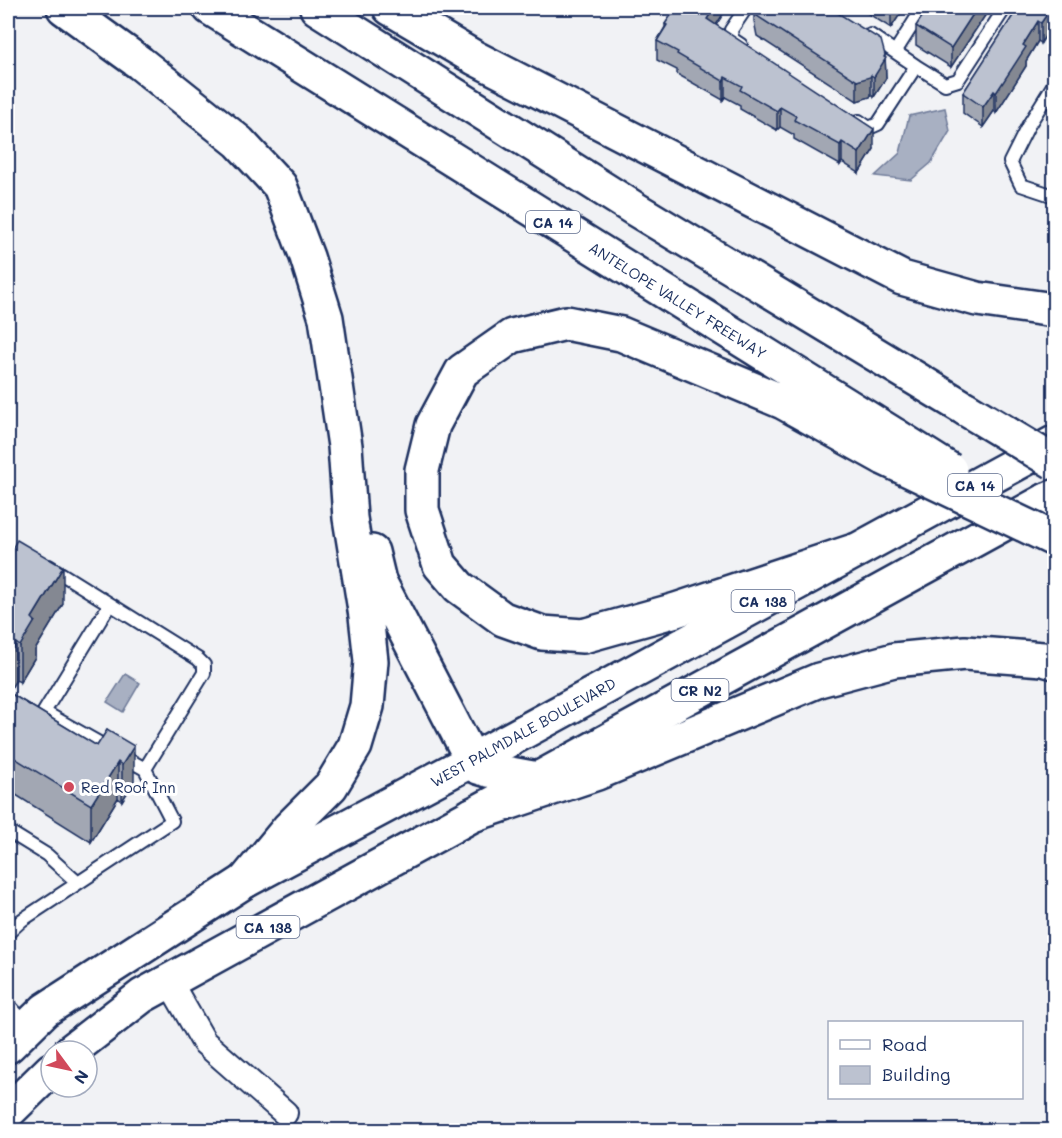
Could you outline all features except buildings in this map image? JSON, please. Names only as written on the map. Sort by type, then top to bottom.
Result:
[{"type":"highway","points":[[64,8],[140,63],[239,142],[280,186],[307,257],[326,318],[345,446],[350,518],[371,661],[367,706],[355,746],[331,786],[288,829],[245,881]]},
{"type":"highway","name":"ANTELOPE VALLEY FREEWAY","points":[[210,8],[890,447],[1054,536]]},
{"type":"highway","points":[[317,8],[635,209],[1054,462]]},
{"type":"highway","points":[[390,8],[475,58],[902,278],[977,299],[1054,310]]},
{"type":"highway","points":[[854,551],[676,610],[583,636],[542,633],[503,619],[459,587],[440,565],[422,510],[423,470],[433,425],[462,371],[512,336],[566,323],[621,334],[890,447]]},
{"type":"highway","name":"WEST PALMDALE BOULEVARD","points":[[15,1026],[45,1010],[245,881],[1054,443]]},
{"type":"highway","points":[[345,446],[380,581],[472,760],[478,767],[488,770],[538,779]]},
{"type":"highway","name":"CR N2","points":[[472,815],[1051,499]]},
{"type":"highway","name":"CA 138","points":[[87,1039],[142,996],[472,815],[597,773],[819,680],[840,674],[894,660],[965,653],[1043,659],[1054,662]]},
{"type":"highway","points":[[8,1112],[39,1082]]},
{"type":"street","points":[[169,981],[204,1042],[285,1113]]},
{"type":"lane","points":[[746,8],[731,30],[732,39],[752,52]]},
{"type":"lane","points":[[895,52],[923,8]]},
{"type":"lane","points":[[856,26],[945,84],[958,80],[1005,8]]},
{"type":"lane","points":[[850,116],[870,128],[878,124],[916,66]]},
{"type":"lane","points":[[1054,84],[1028,126],[1010,162],[1021,185],[1054,196]]},
{"type":"lane","points":[[35,558],[198,659],[204,665],[204,673],[145,769]]},
{"type":"lane","points":[[8,933],[22,920],[172,821],[145,769],[44,712],[110,604]]},
{"type":"lane","points":[[8,831],[47,855],[78,883]]},
{"type":"water","points":[[945,108],[950,131],[931,163],[911,180],[875,176],[900,153],[909,116]]},
{"type":"water","points":[[125,674],[140,683],[123,712],[107,702]]},
{"type":"place","name":"Red Roof Inn","points":[[69,787]]}]
